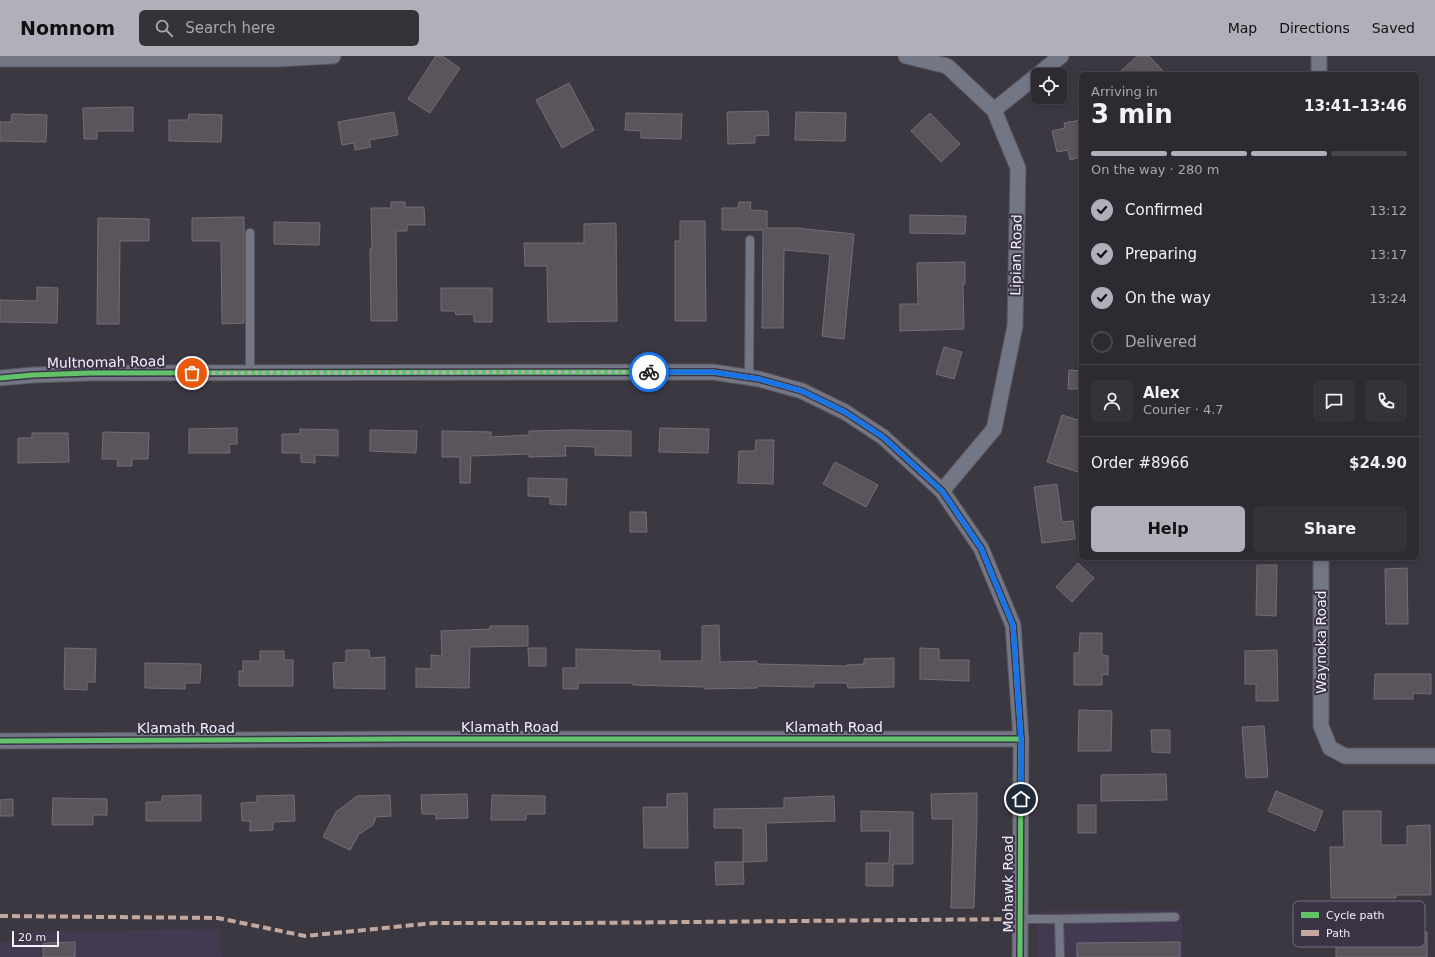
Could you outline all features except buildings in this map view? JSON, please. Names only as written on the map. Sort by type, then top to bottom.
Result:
[{"type":"street","points":[[0,60],[278,60],[333,56]]},
{"type":"street","name":"Lipian Road","points":[[906,56],[947,66],[994,110],[1018,168],[1015,326],[994,429],[942,491]]},
{"type":"street","points":[[994,110],[1061,56]]},
{"type":"street","points":[[1319,56],[1319,72]]},
{"type":"street","name":"Multnomah Road","points":[[0,378],[90,373],[713,372],[759,379],[802,391],[845,412],[883,437],[942,491],[981,548],[1013,625],[1021,739]]},
{"type":"street","name":"Waynoka Road","points":[[1320,560],[1321,726],[1330,748],[1345,756],[1435,756]]},
{"type":"street","name":"Klamath Road","points":[[0,741],[1021,739]]},
{"type":"street","name":"Mohawk Road","points":[[1020,957],[1021,739]]},
{"type":"lane","points":[[250,233],[250,373]]},
{"type":"lane","points":[[749,377],[750,240]]},
{"type":"lane","points":[[1020,919],[1175,917]]},
{"type":"lane","points":[[1059,918],[1060,957]]},
{"type":"shaded area","points":[[1182,910],[1183,957],[1037,957],[1037,911]]},
{"type":"shaded area","points":[[220,929],[221,957],[0,957],[0,942],[31,942],[32,932]]},
{"type":"marked path","points":[[0,916],[218,918],[305,936],[434,923],[1020,919]]},
{"type":"cycle path","points":[[0,378],[90,373],[713,372],[759,379],[802,391],[845,412],[883,437],[942,491],[981,548],[1013,625],[1021,739],[1020,957]]},
{"type":"cycle path","points":[[0,741],[1021,739]]},
{"type":"way so far","points":[[192,373],[649,372]]},
{"type":"route","points":[[649,372],[713,372],[759,379],[802,391],[845,412],[883,437],[942,491],[981,548],[1013,625],[1021,739],[1021,799]]}]
